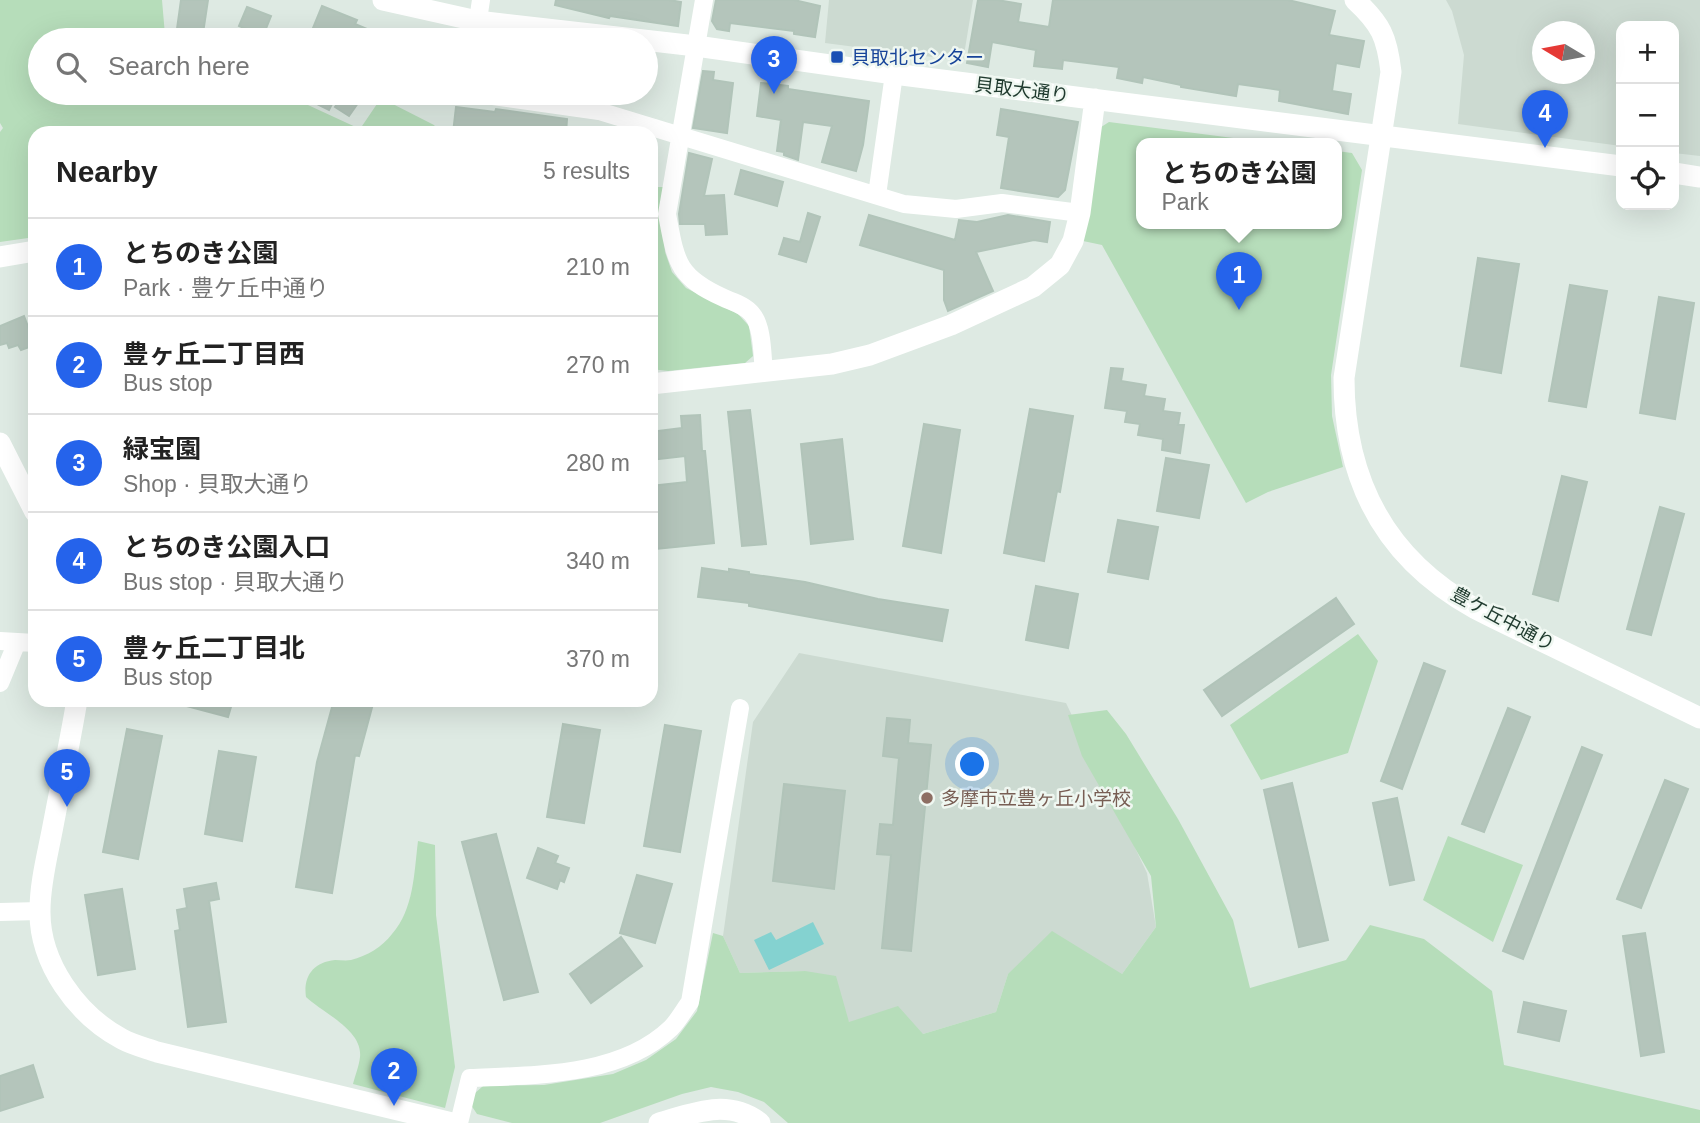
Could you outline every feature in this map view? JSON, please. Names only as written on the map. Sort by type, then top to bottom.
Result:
[{"type":"street","name":"貝取大通り","points":[[383,0],[478,20],[545,28]]},
{"type":"street","points":[[704,0],[667,214],[674,250],[683,272],[700,288],[743,306],[753,314],[759,330],[764,372]]},
{"type":"street","name":"豊ケ丘中通り","points":[[1355,0],[1374,16],[1387,41],[1391,72],[1344,378],[1345,421],[1355,467],[1366,495],[1384,528],[1408,557],[1433,580],[1474,608],[1700,718]]},
{"type":"street","name":"貝取大通り","points":[[658,41],[1616,165]]},
{"type":"street","points":[[877,195],[894,74]]},
{"type":"street","points":[[658,383],[832,364],[870,355],[951,325],[1047,278],[1067,254],[1073,241],[1080,213],[1095,99]]},
{"type":"street","points":[[556,105],[599,111],[650,126]]},
{"type":"street","points":[[658,128],[904,204],[956,209],[1002,203],[1080,213]]},
{"type":"street","points":[[1679,174],[1700,177]]},
{"type":"street","points":[[0,257],[28,252]]},
{"type":"street","points":[[0,443],[28,498]]},
{"type":"street","points":[[0,683],[17,642]]},
{"type":"street","points":[[77,707],[47,859],[40,911],[43,939],[57,976],[73,998],[96,1021],[123,1039],[157,1052],[452,1123]]},
{"type":"street","points":[[459,1123],[470,1078],[565,1074],[602,1064],[642,1049],[671,1028],[690,1002],[740,708]]},
{"type":"street","points":[[0,912],[40,911]]},
{"type":"street","points":[[659,1123],[706,1109],[732,1110],[760,1123]]},
{"type":"shaded area","points":[[829,0],[973,0],[963,61],[825,43]]},
{"type":"shaded area","points":[[1446,0],[1700,0],[1700,156],[1679,154],[1679,21],[1616,21],[1616,145],[1458,124],[1464,55],[1452,11]]},
{"type":"shaded area","name":"多摩市立豊ヶ丘小学校","points":[[799,653],[1066,703],[1147,873],[1156,927],[1122,974],[1008,974],[996,1012],[923,1034],[849,1022],[805,971],[740,973],[723,936],[753,722]]},
{"type":"green space","points":[[0,0],[162,0],[164,28],[28,28],[28,105],[308,105],[354,126],[28,126],[28,238],[0,242],[0,132],[3,128],[0,123]]},
{"type":"green space","points":[[376,105],[395,105],[434,125],[362,126]]},
{"type":"green space","points":[[1109,122],[1233,138],[1136,138],[1136,229],[1342,229],[1342,152],[1352,153],[1362,170],[1331,375],[1332,416],[1343,467],[1268,492],[1246,503],[1102,245],[1083,241],[1098,129]]},
{"type":"green space","points":[[658,187],[665,187],[661,208],[665,252],[672,272],[686,288],[738,314],[749,326],[753,356],[745,363],[658,370]]},
{"type":"green space","points":[[1358,634],[1378,661],[1348,753],[1261,780],[1230,725]]},
{"type":"green space","points":[[1107,710],[1126,734],[1178,819],[1233,920],[1250,988],[1346,960],[1370,925],[1424,939],[1492,991],[1504,1065],[1700,1110],[1700,1123],[788,1123],[764,1102],[738,1092],[711,1087],[682,1094],[600,1123],[512,1123],[477,1114],[471,1105],[474,1094],[483,1086],[544,1085],[613,1074],[646,1060],[676,1039],[697,1011],[713,933],[723,936],[740,973],[805,971],[836,976],[849,1022],[898,1006],[923,1034],[996,1012],[1008,974],[1052,931],[1122,974],[1156,927],[1151,876],[1082,756],[1068,715]]},
{"type":"green space","points":[[1448,836],[1523,865],[1493,942],[1423,900]]},
{"type":"green space","points":[[418,841],[435,845],[436,915],[455,1067],[445,1108],[353,1084],[360,1057],[355,1038],[349,1030],[306,997],[305,990],[308,977],[315,967],[327,961],[351,960],[368,953],[392,934],[409,902]]},
{"type":"water","points":[[813,922],[824,944],[769,970],[754,940],[771,932],[776,940]]},
{"type":"building","points":[[181,0],[208,0],[204,28],[177,28]]},
{"type":"building","points":[[556,0],[681,2],[678,26],[610,16],[609,18],[555,5]]},
{"type":"building","points":[[716,0],[794,0],[820,6],[815,37],[794,34],[794,31],[730,23],[729,31],[717,29],[712,21]]},
{"type":"building","points":[[978,0],[1021,4],[1018,22],[1049,27],[1053,0],[1288,0],[1335,11],[1329,35],[1364,41],[1359,67],[1336,63],[1332,91],[1351,94],[1348,114],[1279,101],[1280,90],[1238,84],[1236,96],[1181,87],[1143,77],[1142,83],[1117,78],[1119,67],[1063,60],[1062,69],[1034,66],[1036,50],[992,42],[988,67],[967,63]]},
{"type":"building","points":[[322,6],[357,20],[355,24],[364,28],[313,28]]},
{"type":"building","points":[[247,7],[271,16],[266,28],[239,26]]},
{"type":"building","points":[[703,71],[714,72],[713,80],[733,83],[727,133],[693,128]]},
{"type":"building","points":[[761,83],[869,101],[863,145],[856,171],[822,162],[832,126],[803,122],[798,160],[777,151],[781,120],[757,116]]},
{"type":"building","points":[[319,105],[332,105],[329,110]]},
{"type":"building","points":[[336,105],[357,105],[349,116],[335,107]]},
{"type":"building","points":[[456,107],[495,112],[496,109],[567,119],[566,126],[454,126]]},
{"type":"building","points":[[1001,109],[1078,122],[1065,190],[1058,197],[1001,188],[1009,137],[997,135]]},
{"type":"building","points":[[689,153],[712,159],[704,196],[724,195],[727,234],[706,235],[705,224],[680,224],[679,214]]},
{"type":"building","points":[[741,170],[783,182],[777,206],[735,194]]},
{"type":"building","points":[[808,213],[820,217],[806,262],[779,254],[784,238],[800,242]]},
{"type":"building","points":[[869,215],[955,240],[959,220],[977,222],[1008,215],[1050,222],[1047,242],[1034,240],[976,252],[993,291],[948,311],[944,300],[944,270],[860,245]]},
{"type":"building","points":[[1478,258],[1519,264],[1501,373],[1461,366]]},
{"type":"building","points":[[1570,285],[1607,291],[1586,407],[1549,401]]},
{"type":"building","points":[[1659,297],[1694,303],[1675,419],[1640,413]]},
{"type":"building","points":[[24,316],[28,327],[28,348],[21,350],[18,345],[9,348],[7,343],[0,345],[0,326]]},
{"type":"building","points":[[1111,368],[1123,369],[1121,381],[1146,385],[1144,396],[1165,399],[1163,411],[1180,413],[1178,425],[1184,425],[1180,453],[1162,450],[1163,439],[1138,435],[1140,424],[1125,422],[1127,411],[1105,408]]},
{"type":"building","points":[[1030,409],[1073,416],[1060,492],[1057,491],[1044,561],[1004,553]]},
{"type":"building","points":[[750,410],[766,544],[742,546],[728,412]]},
{"type":"building","points":[[700,415],[714,543],[658,549],[658,485],[687,482],[685,456],[658,459],[658,431],[682,428],[681,416]]},
{"type":"building","points":[[924,424],[960,430],[941,553],[903,546]]},
{"type":"building","points":[[842,439],[853,539],[811,544],[801,444]]},
{"type":"building","points":[[1166,458],[1209,465],[1199,518],[1157,511]]},
{"type":"building","points":[[1562,476],[1587,482],[1558,601],[1533,594]]},
{"type":"building","points":[[1660,507],[1684,514],[1651,635],[1627,629]]},
{"type":"building","points":[[1118,520],[1158,527],[1148,579],[1108,572]]},
{"type":"building","points":[[702,568],[749,572],[878,599],[948,610],[942,641],[749,606],[749,603],[698,597]]},
{"type":"building","points":[[1036,586],[1078,594],[1068,648],[1026,640]]},
{"type":"building","points":[[1336,598],[1354,624],[1222,716],[1204,690]]},
{"type":"building","points":[[1424,663],[1445,671],[1402,789],[1381,781]]},
{"type":"building","points":[[190,707],[231,707],[228,717]]},
{"type":"building","points":[[332,707],[372,707],[359,756],[355,755],[332,893],[296,887],[317,762]]},
{"type":"building","points":[[1508,708],[1530,717],[1484,832],[1462,824]]},
{"type":"building","points":[[887,718],[910,720],[908,743],[931,745],[911,951],[882,948],[891,855],[877,854],[880,824],[893,825],[899,758],[883,756]]},
{"type":"building","points":[[563,724],[600,730],[584,823],[547,817]]},
{"type":"building","points":[[665,725],[701,731],[680,852],[644,846]]},
{"type":"building","points":[[127,729],[162,736],[138,859],[103,852]]},
{"type":"building","points":[[1582,747],[1602,755],[1523,959],[1503,951]]},
{"type":"building","points":[[219,751],[256,757],[242,841],[205,834]]},
{"type":"building","points":[[1665,780],[1688,789],[1641,908],[1617,899]]},
{"type":"building","points":[[1292,783],[1328,940],[1299,947],[1264,790]]},
{"type":"building","points":[[784,784],[845,791],[834,889],[773,881]]},
{"type":"building","points":[[1397,798],[1414,880],[1390,885],[1373,803]]},
{"type":"building","points":[[496,834],[538,992],[504,1000],[462,842]]},
{"type":"building","points":[[538,848],[558,856],[555,863],[569,868],[564,882],[560,880],[557,889],[527,878]]},
{"type":"building","points":[[637,875],[672,884],[655,943],[620,933]]},
{"type":"building","points":[[216,883],[219,899],[209,901],[226,1022],[188,1027],[175,931],[180,930],[177,910],[187,908],[184,889]]},
{"type":"building","points":[[122,889],[135,969],[98,975],[85,895]]},
{"type":"building","points":[[1645,933],[1664,1052],[1641,1056],[1623,936]]},
{"type":"building","points":[[621,937],[642,966],[591,1003],[570,974]]},
{"type":"building","points":[[1524,1002],[1566,1011],[1559,1041],[1518,1032]]},
{"type":"building","points":[[33,1065],[43,1097],[0,1111],[0,1076]]},
{"type":"place","name":"貝取北センター","points":[[837,57]]},
{"type":"place","name":"緑宝園","points":[[774,94]]},
{"type":"place","name":"とちのき公園入口","points":[[1545,148]]},
{"type":"place","name":"とちのき公園","points":[[1239,310]]},
{"type":"place","name":"多摩市立豊ヶ丘小学校","points":[[927,798]]},
{"type":"place","name":"豊ヶ丘二丁目北","points":[[67,807]]},
{"type":"place","name":"豊ヶ丘二丁目西","points":[[394,1106]]}]
